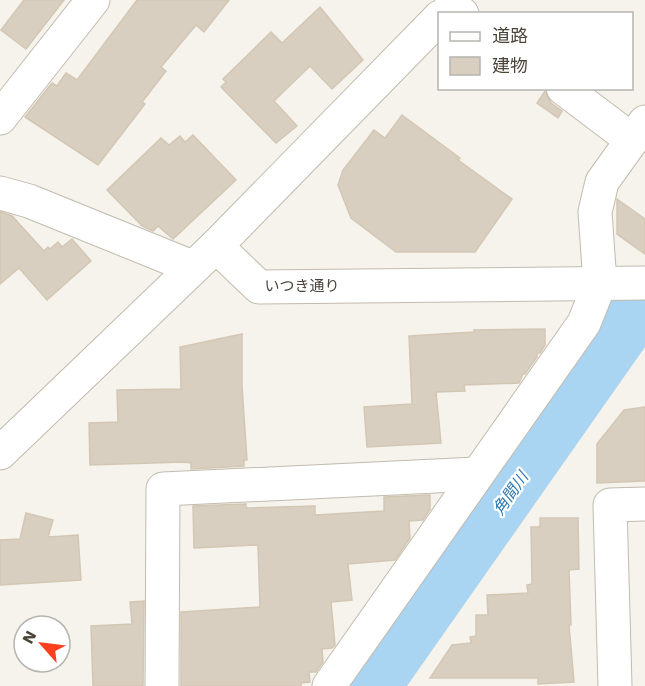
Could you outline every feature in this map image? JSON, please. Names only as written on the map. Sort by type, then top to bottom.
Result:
[{"type":"street","points":[[0,118],[93,0]]},
{"type":"street","points":[[0,453],[204,257],[438,22]]},
{"type":"street","points":[[329,686],[584,323],[625,283],[595,212],[602,183],[638,131],[566,90]]},
{"type":"street","points":[[0,193],[204,257]]},
{"type":"street","name":"いつき通り","points":[[204,257],[259,287],[625,283]]},
{"type":"street","points":[[162,686],[163,489],[477,474]]},
{"type":"street","points":[[615,686],[610,505],[645,504]]},
{"type":"building","points":[[24,0],[64,0],[26,49],[1,30]]},
{"type":"building","points":[[137,0],[229,0],[204,32],[196,25],[161,67],[166,71],[142,102],[145,104],[98,165],[25,117],[52,83],[57,86],[66,73],[77,80]]},
{"type":"building","points":[[320,7],[363,60],[332,89],[310,66],[274,101],[297,126],[276,143],[221,87],[226,82],[223,79],[271,32],[282,43]]},
{"type":"building","points":[[545,91],[551,103],[562,111],[558,118],[537,103]]},
{"type":"building","points":[[402,115],[512,199],[475,252],[396,252],[351,218],[338,185],[343,170],[374,130],[385,138]]},
{"type":"building","points":[[193,135],[236,180],[173,239],[158,226],[153,231],[142,226],[107,190],[161,138],[169,145],[180,136],[185,142]]},
{"type":"building","points":[[617,199],[645,219],[645,254],[617,234]]},
{"type":"building","points":[[0,212],[12,216],[44,251],[58,242],[62,247],[72,239],[91,261],[47,300],[19,268],[0,284]]},
{"type":"building","points":[[545,329],[545,345],[540,353],[537,353],[537,357],[523,374],[519,383],[464,385],[465,391],[436,392],[441,443],[367,447],[364,407],[412,404],[409,336],[474,332],[474,330]]},
{"type":"building","points":[[242,334],[242,386],[247,460],[244,460],[244,466],[191,469],[191,463],[184,462],[90,465],[89,423],[118,422],[117,390],[181,389],[180,347]]},
{"type":"building","points":[[645,407],[645,481],[597,483],[597,444],[624,410]]},
{"type":"building","points":[[430,495],[430,509],[423,520],[409,521],[410,538],[395,560],[348,564],[352,600],[331,602],[335,645],[332,648],[322,649],[323,662],[316,672],[309,672],[310,682],[301,683],[301,686],[181,686],[181,612],[260,607],[258,545],[194,548],[193,506],[246,504],[246,508],[315,506],[315,515],[384,511],[384,497]]},
{"type":"building","points":[[26,513],[53,520],[48,537],[78,535],[81,580],[0,585],[0,540],[20,539]]},
{"type":"building","points":[[540,518],[578,518],[579,569],[569,570],[571,625],[569,625],[574,682],[538,684],[538,678],[430,678],[452,645],[471,643],[470,637],[476,636],[476,615],[488,615],[487,595],[528,593],[527,585],[532,584],[531,527],[540,527]]},
{"type":"building","points":[[144,601],[143,686],[93,686],[91,626],[132,624],[130,602]]},
{"type":"waterway","name":"角間川","points":[[374,686],[645,300]]}]
